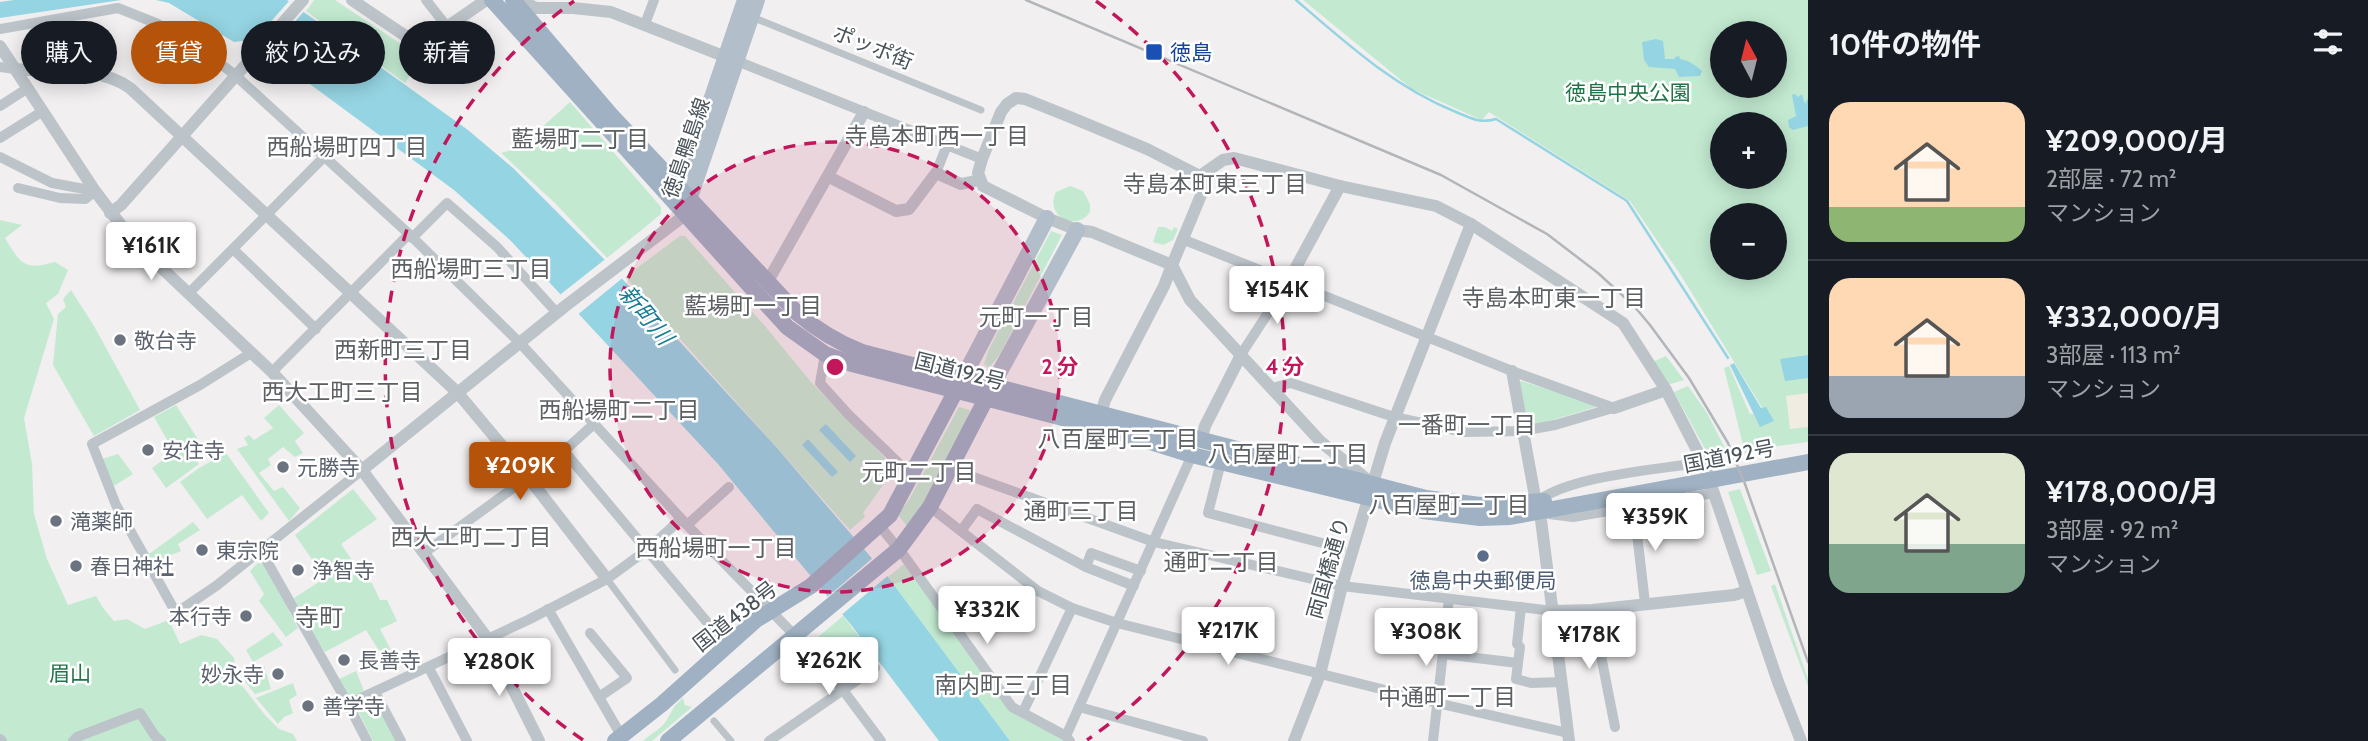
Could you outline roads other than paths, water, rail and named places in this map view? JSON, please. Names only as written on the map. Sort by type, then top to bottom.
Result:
[{"type":"highway","name":"国道192号","points":[[492,0],[787,327],[825,354],[852,364],[1101,414],[1196,448],[1221,462],[1370,491]]},
{"type":"highway","name":"国道192号","points":[[513,0],[610,114],[797,313],[817,330],[839,343],[959,385]]},
{"type":"highway","name":"国道438号","points":[[619,739],[769,611],[811,586],[875,530],[890,514],[959,385]]},
{"type":"highway","name":"国道192号","points":[[989,392],[1125,434],[1196,448],[1370,491],[1452,516],[1510,517],[1538,507],[1808,454]]},
{"type":"highway","points":[[668,741],[893,554],[930,507],[989,392]]},
{"type":"highway","name":"国道192号","points":[[1538,507],[1808,462]]},
{"type":"main road","name":"徳島鴨島線","points":[[732,59],[745,0]]},
{"type":"main road","name":"徳島鴨島線","points":[[685,215],[685,194],[732,59],[757,0]]},
{"type":"main road","points":[[959,385],[1047,218]]},
{"type":"main road","points":[[989,392],[1077,230]]},
{"type":"street","points":[[352,0],[399,32]]},
{"type":"street","points":[[426,0],[442,21]]},
{"type":"street","points":[[458,21],[486,0]]},
{"type":"street","points":[[520,0],[536,8],[611,12],[982,159]]},
{"type":"street","points":[[645,24],[654,0]]},
{"type":"street","points":[[110,213],[121,205],[301,1]]},
{"type":"street","points":[[0,29],[116,4],[199,47],[236,75],[410,236],[520,343],[843,690],[881,741]]},
{"type":"street","name":"ポッポ街","points":[[751,17],[981,110]]},
{"type":"street","points":[[0,46],[110,213],[133,241],[272,372],[362,470],[488,639],[539,741]]},
{"type":"street","points":[[0,67],[98,74],[118,79],[182,136],[457,392],[528,477],[675,670]]},
{"type":"street","points":[[0,106],[28,88]]},
{"type":"street","points":[[1101,414],[1105,400],[1164,286],[1172,265],[1182,239],[1204,188],[1200,176],[1147,149],[1021,98],[1012,100],[1001,112],[978,173],[987,188],[1047,218],[1077,230],[1092,232],[1172,265],[1190,300],[1370,491]]},
{"type":"street","points":[[0,138],[43,111]]},
{"type":"street","points":[[768,281],[864,112]]},
{"type":"street","points":[[828,177],[896,211],[909,209],[936,173],[947,145]]},
{"type":"street","points":[[0,157],[52,183],[95,191]]},
{"type":"street","points":[[188,294],[324,157]]},
{"type":"street","points":[[1200,176],[1223,160],[1234,158],[1340,186],[1436,206],[1471,224],[1623,323],[1666,390],[1703,463],[1801,741]]},
{"type":"street","points":[[936,173],[961,184],[980,180]]},
{"type":"street","points":[[875,530],[1012,706],[1068,738],[1079,707],[1205,426],[1241,353],[1288,282],[1340,186]]},
{"type":"street","points":[[18,188],[60,198],[85,198],[95,191]]},
{"type":"street","points":[[272,372],[447,203],[497,247],[561,310]]},
{"type":"street","points":[[251,353],[200,385],[92,443],[116,505],[176,613],[261,551],[457,392],[685,215]]},
{"type":"street","name":"両国橋通り","points":[[1294,741],[1320,674],[1342,586],[1394,417],[1471,224]]},
{"type":"street","points":[[1182,239],[1512,371],[1614,408]]},
{"type":"street","points":[[233,249],[316,329]]},
{"type":"street","points":[[825,354],[820,383],[911,475]]},
{"type":"street","points":[[930,507],[1038,591],[1072,608],[1117,623],[1569,737],[1538,507],[1512,371]]},
{"type":"street","points":[[1272,387],[1291,383],[1394,417],[1464,432],[1522,431],[1555,425],[1666,390]]},
{"type":"street","points":[[424,553],[564,451],[594,424]]},
{"type":"street","points":[[564,451],[717,634]]},
{"type":"street","points":[[1221,462],[1208,513],[1341,548]]},
{"type":"street","points":[[1538,507],[1552,491],[1573,484],[1703,463]]},
{"type":"street","points":[[951,469],[1154,542],[1342,586],[1553,611],[1592,610],[1734,595],[1747,591]]},
{"type":"street","points":[[348,704],[429,668],[607,579],[729,487]]},
{"type":"street","points":[[1538,507],[1573,517],[1634,508],[1713,491]]},
{"type":"street","points":[[1634,508],[1646,603]]},
{"type":"street","points":[[961,531],[977,509],[1086,567],[1133,586]]},
{"type":"street","points":[[261,551],[367,741]]},
{"type":"street","points":[[1086,567],[1091,553],[1140,571]]},
{"type":"street","points":[[1433,741],[1449,599]]},
{"type":"street","points":[[1521,607],[1516,679],[1531,684],[1562,682]]},
{"type":"street","points":[[1023,712],[1072,608]]},
{"type":"street","points":[[548,610],[599,697],[619,739]]},
{"type":"street","points":[[1592,610],[1615,727]]},
{"type":"street","points":[[590,634],[627,678],[599,697]]},
{"type":"street","points":[[1443,654],[1518,663]]},
{"type":"street","points":[[429,668],[467,741]]},
{"type":"street","points":[[769,741],[875,668]]},
{"type":"street","points":[[375,692],[401,741]]},
{"type":"street","points":[[1079,707],[1171,737],[1203,741]]},
{"type":"street","points":[[74,741],[77,737],[140,713],[161,741]]},
{"type":"street","points":[[714,721],[731,741]]},
{"type":"water","points":[[121,0],[0,18],[0,2]]},
{"type":"water","points":[[156,0],[287,0],[316,21],[241,21],[241,41],[234,42],[227,38],[227,21],[199,21],[169,3]]},
{"type":"water","points":[[1656,39],[1663,41],[1665,59],[1679,56],[1702,71],[1700,76],[1679,77],[1675,69],[1649,67],[1644,60],[1642,42]]},
{"type":"water","name":"新町川","points":[[385,70],[399,80],[399,84],[404,84],[468,130],[513,168],[604,259],[777,448],[888,577],[1010,741],[939,741],[852,626],[718,464],[511,241],[454,190],[310,84],[385,84]]},
{"type":"water","points":[[1802,94],[1805,104],[1808,98],[1808,126],[1793,130],[1789,127],[1788,120],[1796,116],[1792,95],[1798,97]]},
{"type":"water","points":[[1808,355],[1808,378],[1785,381],[1780,359]]},
{"type":"water","points":[[1734,363],[1761,408],[1766,407],[1774,421],[1760,427],[1730,365]]},
{"type":"water","points":[[826,424],[856,456],[850,462],[819,430]]},
{"type":"water","points":[[808,439],[838,472],[832,477],[802,445]]},
{"type":"waterway","points":[[1296,0],[1372,63],[1412,90],[1471,118],[1480,121],[1496,119],[1627,201],[1728,358]]},
{"type":"railway","points":[[1026,0],[1441,175],[1547,234],[1598,273],[1634,306],[1650,325],[1689,378],[1728,443],[1808,662]]},
{"type":"place","name":"徳島","points":[[1154,52]]},
{"type":"place","name":"敬台寺","points":[[120,340]]},
{"type":"place","name":"安住寺","points":[[148,450]]},
{"type":"place","name":"元勝寺","points":[[283,467]]},
{"type":"place","name":"滝薬師","points":[[56,521]]},
{"type":"place","name":"東宗院","points":[[202,550]]},
{"type":"place","name":"徳島中央郵便局","points":[[1483,556]]},
{"type":"place","name":"春日神社","points":[[76,566]]},
{"type":"place","name":"浄智寺","points":[[298,570]]},
{"type":"place","name":"本行寺","points":[[246,616]]},
{"type":"place","name":"長善寺","points":[[344,660]]},
{"type":"place","name":"妙永寺","points":[[278,674]]},
{"type":"place","name":"善学寺","points":[[308,706]]},
{"type":"district","name":"寺島本町西一丁目","points":[[937,136]]},
{"type":"district","name":"藍場町二丁目","points":[[580,139]]},
{"type":"district","name":"西船場町四丁目","points":[[347,147]]},
{"type":"district","name":"寺島本町東三丁目","points":[[1215,184]]},
{"type":"district","name":"西船場町三丁目","points":[[471,269]]},
{"type":"district","name":"寺島本町東一丁目","points":[[1554,298]]},
{"type":"district","name":"藍場町一丁目","points":[[753,306]]},
{"type":"district","name":"元町一丁目","points":[[1036,317]]},
{"type":"district","name":"西新町三丁目","points":[[403,350]]},
{"type":"district","name":"西大工町三丁目","points":[[342,392]]},
{"type":"district","name":"西船場町二丁目","points":[[619,410]]},
{"type":"district","name":"一番町一丁目","points":[[1467,425]]},
{"type":"district","name":"八百屋町三丁目","points":[[1118,439]]},
{"type":"district","name":"八百屋町二丁目","points":[[1288,454]]},
{"type":"district","name":"元町二丁目","points":[[919,472]]},
{"type":"district","name":"八百屋町一丁目","points":[[1449,505]]},
{"type":"district","name":"通町三丁目","points":[[1081,511]]},
{"type":"district","name":"西大工町二丁目","points":[[471,537]]},
{"type":"district","name":"西船場町一丁目","points":[[716,548]]},
{"type":"district","name":"通町二丁目","points":[[1221,562]]},
{"type":"district","name":"寺町","points":[[319,617]]},
{"type":"district","name":"南内町三丁目","points":[[1003,685]]},
{"type":"district","name":"中通町一丁目","points":[[1447,697]]},
{"type":"park label","name":"徳島中央公園","points":[[1628,92]]},
{"type":"park label","name":"眉山","points":[[70,673]]}]
